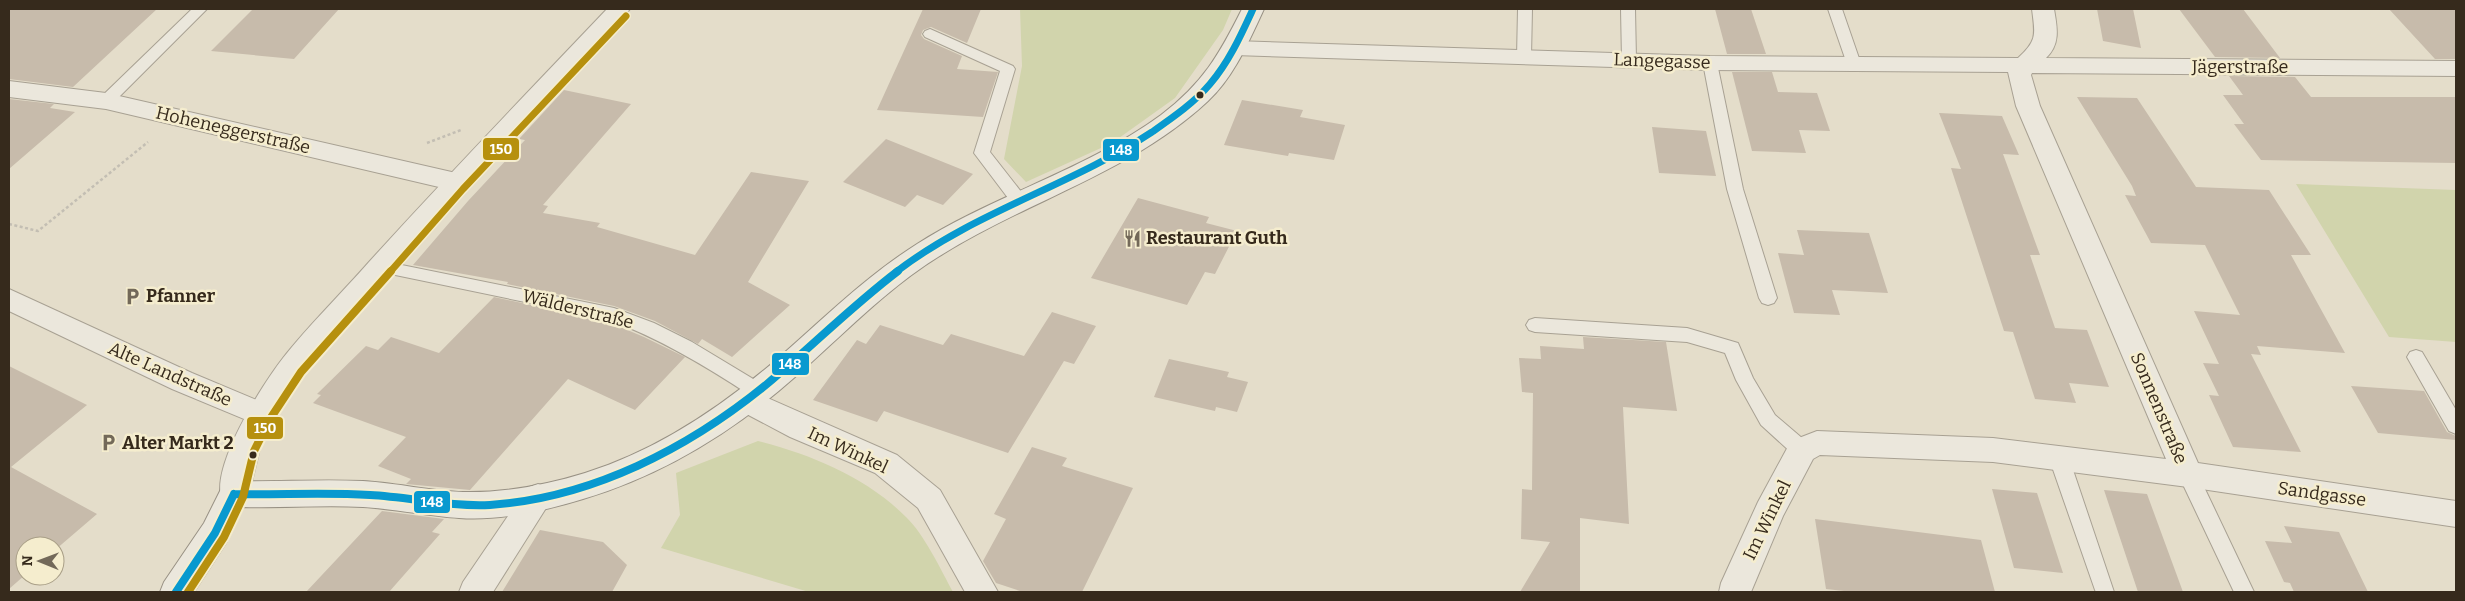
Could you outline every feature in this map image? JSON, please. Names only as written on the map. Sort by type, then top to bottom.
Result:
[{"type":"street","points":[[176,592],[215,533],[234,494],[245,448],[261,414],[293,366],[456,182],[620,9]]},
{"type":"street","points":[[234,494],[376,495],[461,505],[492,504],[538,497],[584,486],[630,470],[701,432],[752,396],[888,276],[928,249],[1020,202],[1099,165],[1152,134],[1202,93],[1234,48],[1253,9]]},
{"type":"street","points":[[2023,66],[2042,48],[2047,35],[2043,9]]},
{"type":"street","name":"Langegasse","points":[[1234,48],[1710,63],[2023,66]]},
{"type":"street","name":"Jägerstraße","points":[[2023,66],[2456,68]]},
{"type":"street","name":"Sonnenstraße","points":[[2023,66],[2019,75],[2028,106],[2188,474]]},
{"type":"street","name":"Hoheneggerstraße","points":[[9,89],[106,101],[456,182]]},
{"type":"street","name":"Alte Landstraße","points":[[9,299],[182,381],[261,414]]},
{"type":"street","name":"Im Winkel","points":[[752,396],[801,428],[886,464],[929,498],[982,592]]},
{"type":"street","name":"Sonnenstraße","points":[[1802,450],[1817,443],[1831,442],[1993,450],[2188,474]]},
{"type":"street","name":"Im Winkel","points":[[1735,592],[1737,583],[1768,512],[1802,450]]},
{"type":"street","name":"Sandgasse","points":[[2188,474],[2456,514]]},
{"type":"street","points":[[476,592],[538,497]]},
{"type":"lane","points":[[106,101],[200,9]]},
{"type":"lane","points":[[1524,57],[1525,9]]},
{"type":"lane","points":[[1628,9],[1629,60]]},
{"type":"lane","points":[[1835,9],[1854,64]]},
{"type":"lane","points":[[930,34],[1008,69],[982,153],[1020,202]]},
{"type":"lane","points":[[1710,63],[1735,190],[1768,298]]},
{"type":"lane","name":"Wälderstraße","points":[[382,267],[608,313],[635,322],[690,349],[752,396]]},
{"type":"lane","points":[[1535,325],[1687,335],[1732,348],[1745,380],[1768,420],[1802,450]]},
{"type":"lane","points":[[2416,358],[2456,426]]},
{"type":"lane","points":[[2059,458],[2105,590]]},
{"type":"lane","points":[[2188,474],[2244,592]]},
{"type":"path","points":[[9,224],[38,231],[178,118]]},
{"type":"path","points":[[424,144],[464,128]]},
{"type":"green space","points":[[1020,9],[1232,9],[1223,30],[1175,98],[1112,143],[1026,182],[1004,159],[1022,66]]},
{"type":"green space","points":[[2296,184],[2456,190],[2456,342],[2389,337]]},
{"type":"green space","points":[[758,441],[798,453],[837,469],[874,490],[913,524],[932,553],[953,592],[809,592],[661,548],[680,515],[676,473]]},
{"type":"building","points":[[9,9],[157,9],[73,87],[9,79]]},
{"type":"building","points":[[253,9],[339,9],[294,59],[211,51]]},
{"type":"building","points":[[923,9],[981,9],[967,43],[931,27],[923,30],[921,35],[924,39],[962,56],[957,69],[998,72],[983,117],[877,110]]},
{"type":"building","points":[[1715,9],[1751,9],[1766,54],[1727,54]]},
{"type":"building","points":[[2097,9],[2133,9],[2141,48],[2103,41]]},
{"type":"building","points":[[2179,9],[2243,9],[2280,58],[2215,57]]},
{"type":"building","points":[[2389,9],[2456,9],[2456,59],[2435,59]]},
{"type":"building","points":[[1732,72],[1772,72],[1778,92],[1817,93],[1830,131],[1799,130],[1806,153],[1752,151]]},
{"type":"building","points":[[2229,76],[2295,77],[2311,97],[2456,97],[2456,163],[2261,160],[2234,124],[2244,124],[2223,95],[2243,95]]},
{"type":"building","points":[[564,90],[631,104],[543,205],[548,206],[543,213],[600,223],[597,227],[695,255],[751,172],[809,181],[748,282],[790,305],[732,357],[702,339],[698,344],[655,321],[614,306],[507,284],[508,282],[413,265],[468,201],[525,140],[519,139]]},
{"type":"building","points":[[2077,97],[2137,98],[2196,187],[2269,190],[2311,255],[2291,255],[2345,353],[2257,346],[2261,355],[2251,354],[2301,452],[2233,447],[2209,395],[2219,396],[2203,363],[2219,364],[2194,311],[2240,315],[2205,245],[2151,243],[2125,195],[2136,196],[2132,186]]},
{"type":"building","points":[[9,99],[54,104],[50,108],[75,112],[9,169]]},
{"type":"building","points":[[1242,100],[1303,110],[1300,117],[1345,125],[1334,160],[1289,153],[1288,156],[1224,145]]},
{"type":"building","points":[[1939,113],[2002,116],[2019,155],[2003,154],[2040,255],[2030,255],[2055,328],[2087,330],[2109,387],[2069,383],[2076,403],[2035,399],[2013,332],[2004,331],[1951,168],[1961,169]]},
{"type":"building","points":[[1652,127],[1706,131],[1716,176],[1659,173]]},
{"type":"building","points":[[886,139],[973,174],[943,205],[917,195],[905,207],[843,182]]},
{"type":"building","points":[[1138,198],[1209,217],[1206,223],[1237,231],[1215,274],[1205,272],[1187,305],[1091,278]]},
{"type":"building","points":[[1797,230],[1869,233],[1888,293],[1832,290],[1840,315],[1794,313],[1778,253],[1804,255]]},
{"type":"building","points":[[494,297],[606,321],[685,357],[635,410],[568,379],[470,490],[406,484],[411,479],[378,466],[406,437],[313,403],[321,395],[317,394],[366,346],[378,350],[391,337],[439,353]]},
{"type":"building","points":[[1052,312],[1096,326],[1074,364],[1064,361],[1008,453],[884,411],[877,422],[813,400],[857,340],[866,344],[880,325],[943,345],[951,334],[1024,356]]},
{"type":"building","points":[[1583,337],[1666,342],[1677,411],[1623,407],[1629,524],[1580,518],[1580,592],[1520,592],[1550,542],[1521,539],[1522,489],[1532,490],[1533,393],[1522,392],[1519,358],[1541,359],[1540,346],[1584,349]]},
{"type":"building","points":[[1169,359],[1229,372],[1227,377],[1248,382],[1237,412],[1216,407],[1215,411],[1154,397]]},
{"type":"building","points":[[9,366],[87,405],[11,467],[97,514],[65,541],[65,536],[15,536],[15,584],[9,589]]},
{"type":"building","points":[[2351,386],[2424,391],[2447,432],[2456,436],[2456,440],[2378,433]]},
{"type":"building","points":[[1032,447],[1067,458],[1062,466],[1133,488],[1082,592],[1023,592],[996,583],[983,561],[1006,519],[994,514]]},
{"type":"building","points":[[1992,489],[2037,493],[2063,573],[2014,568]]},
{"type":"building","points":[[2104,490],[2147,494],[2183,592],[2138,592]]},
{"type":"building","points":[[382,511],[444,519],[432,532],[440,534],[389,592],[306,592]]},
{"type":"building","points":[[1815,519],[1981,540],[1995,592],[1853,592],[1826,589]]},
{"type":"building","points":[[2284,526],[2339,532],[2368,592],[2294,592],[2290,583],[2284,582],[2265,541],[2292,543]]},
{"type":"building","points":[[540,530],[603,542],[627,565],[612,592],[502,592]]},
{"type":"transit line","name":"148","points":[[234,494],[359,494],[435,503],[492,505],[539,498],[569,490],[609,478],[657,457],[724,417],[766,385],[863,298],[926,251],[995,213],[1102,161],[1136,142],[1169,120],[1200,95],[1217,76],[1231,55],[1253,9]]},
{"type":"transit line","name":"150","points":[[188,592],[224,537],[243,497],[254,451],[270,419],[301,372],[463,189],[626,16]]},
{"type":"transit line","name":"148","points":[[176,592],[215,533],[234,494]]},
{"type":"place","name":"Restaurant Guth","points":[[1132,238]]},
{"type":"place","name":"Pfanner","points":[[132,296]]},
{"type":"place","name":"Alter Markt 2","points":[[108,443]]}]
